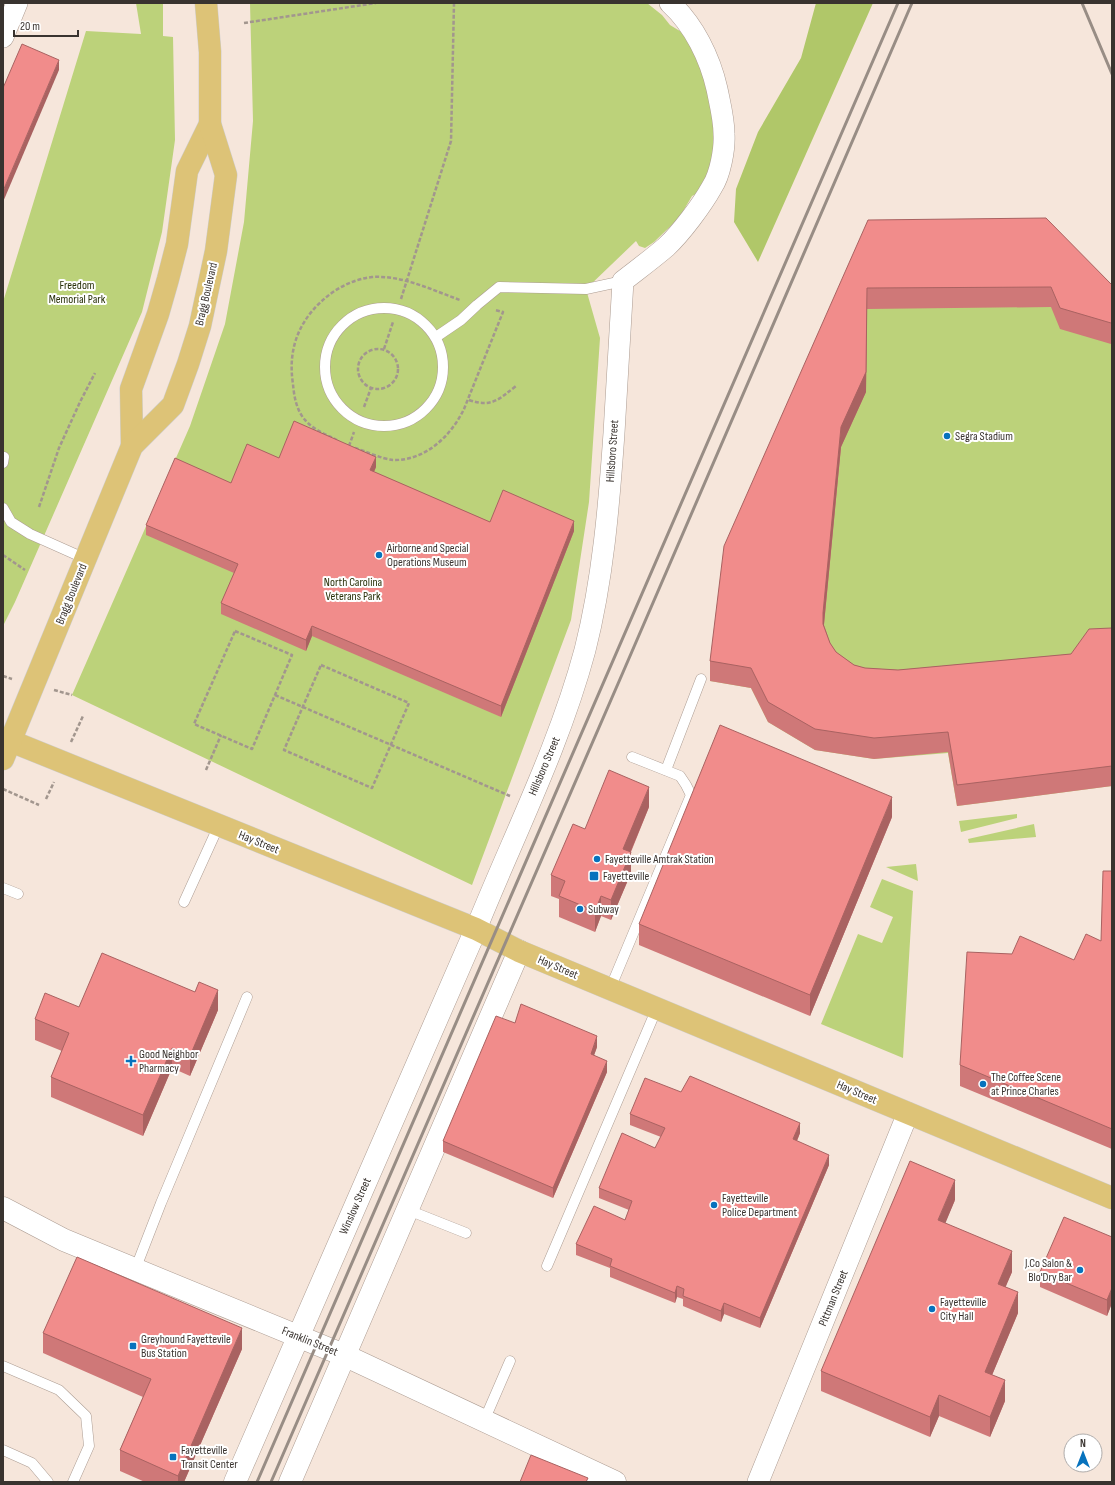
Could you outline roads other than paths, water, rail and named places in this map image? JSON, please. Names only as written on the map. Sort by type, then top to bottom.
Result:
[{"type":"main road","name":"Bragg Boulevard","points":[[6,746],[132,446],[173,405],[200,326],[216,251],[226,175],[210,124],[210,60],[206,3]]},
{"type":"main road","name":"Bragg Boulevard","points":[[132,446],[131,388],[158,314],[168,279],[177,244],[187,171],[210,124]]},
{"type":"main road","name":"Hay Street","points":[[6,746],[219,825],[476,929],[519,951],[1112,1198]]},
{"type":"street","points":[[3,37],[17,3]]},
{"type":"street","points":[[623,281],[667,246],[690,219],[713,186],[721,160],[724,135],[721,108],[714,72],[701,44],[670,3]]},
{"type":"street","name":"Hillsboro Street","points":[[476,929],[560,728],[585,650],[593,613],[604,543],[610,484],[623,281]]},
{"type":"street","name":"Winslow Street","points":[[235,1482],[476,929]]},
{"type":"street","points":[[290,1482],[346,1356],[519,951]]},
{"type":"street","name":"Pittman Street","points":[[758,1482],[908,1113]]},
{"type":"street","name":"Franklin Street","points":[[3,1208],[64,1240],[346,1356],[615,1482]]},
{"type":"lane","points":[[436,337],[461,320],[499,287],[586,289],[623,281]]},
{"type":"lane","points":[[373,308],[397,309],[410,313],[420,319],[436,337],[444,360],[444,372],[441,385],[436,396],[429,407],[419,415],[396,425],[371,425],[359,421],[348,414],[339,406],[332,396],[327,384],[325,360],[333,336],[350,318],[373,308]]},
{"type":"lane","points":[[3,508],[11,522],[30,534],[86,558]]},
{"type":"lane","points":[[666,770],[701,679]]},
{"type":"lane","points":[[610,989],[691,795],[680,776],[632,757]]},
{"type":"lane","points":[[184,902],[219,825]]},
{"type":"lane","points":[[3,888],[18,894]]},
{"type":"lane","points":[[135,1270],[167,1188],[247,997]]},
{"type":"lane","points":[[547,1266],[657,1008]]},
{"type":"lane","points":[[408,1210],[466,1234]]},
{"type":"lane","points":[[484,1421],[510,1361]]},
{"type":"lane","points":[[3,1366],[59,1390],[86,1416],[89,1446],[73,1482]]},
{"type":"lane","points":[[3,1450],[32,1464],[48,1482]]},
{"type":"railway","points":[[257,1482],[898,3]]},
{"type":"railway","points":[[271,1482],[753,373],[912,3]]},
{"type":"railway","points":[[1082,3],[1112,74]]},
{"type":"place","name":"Segra Stadium","points":[[947,436]]},
{"type":"place","name":"Airborne and Special Operations Museum","points":[[379,555]]},
{"type":"place","name":"Fayetteville Amtrak Station","points":[[597,859]]},
{"type":"place","name":"Fayetteville","points":[[594,876]]},
{"type":"place","name":"Subway","points":[[580,909]]},
{"type":"place","name":"Good Neighbor Pharmacy","points":[[131,1061]]},
{"type":"place","name":"The Coffee Scene at Prince Charles","points":[[983,1084]]},
{"type":"place","name":"Fayetteville Police Department","points":[[714,1205]]},
{"type":"place","name":"J.Co Salon & Blo'Dry Bar","points":[[1080,1270]]},
{"type":"place","name":"Fayetteville City Hall","points":[[932,1309]]},
{"type":"place","name":"Greyhound Fayettevile Bus Station","points":[[133,1346]]},
{"type":"place","name":"Fayetteville Transit Center","points":[[173,1457]]},
{"type":"park label","name":"Freedom Memorial Park","points":[[77,292]]},
{"type":"park label","name":"North Carolina Veterans Park","points":[[353,589]]}]
